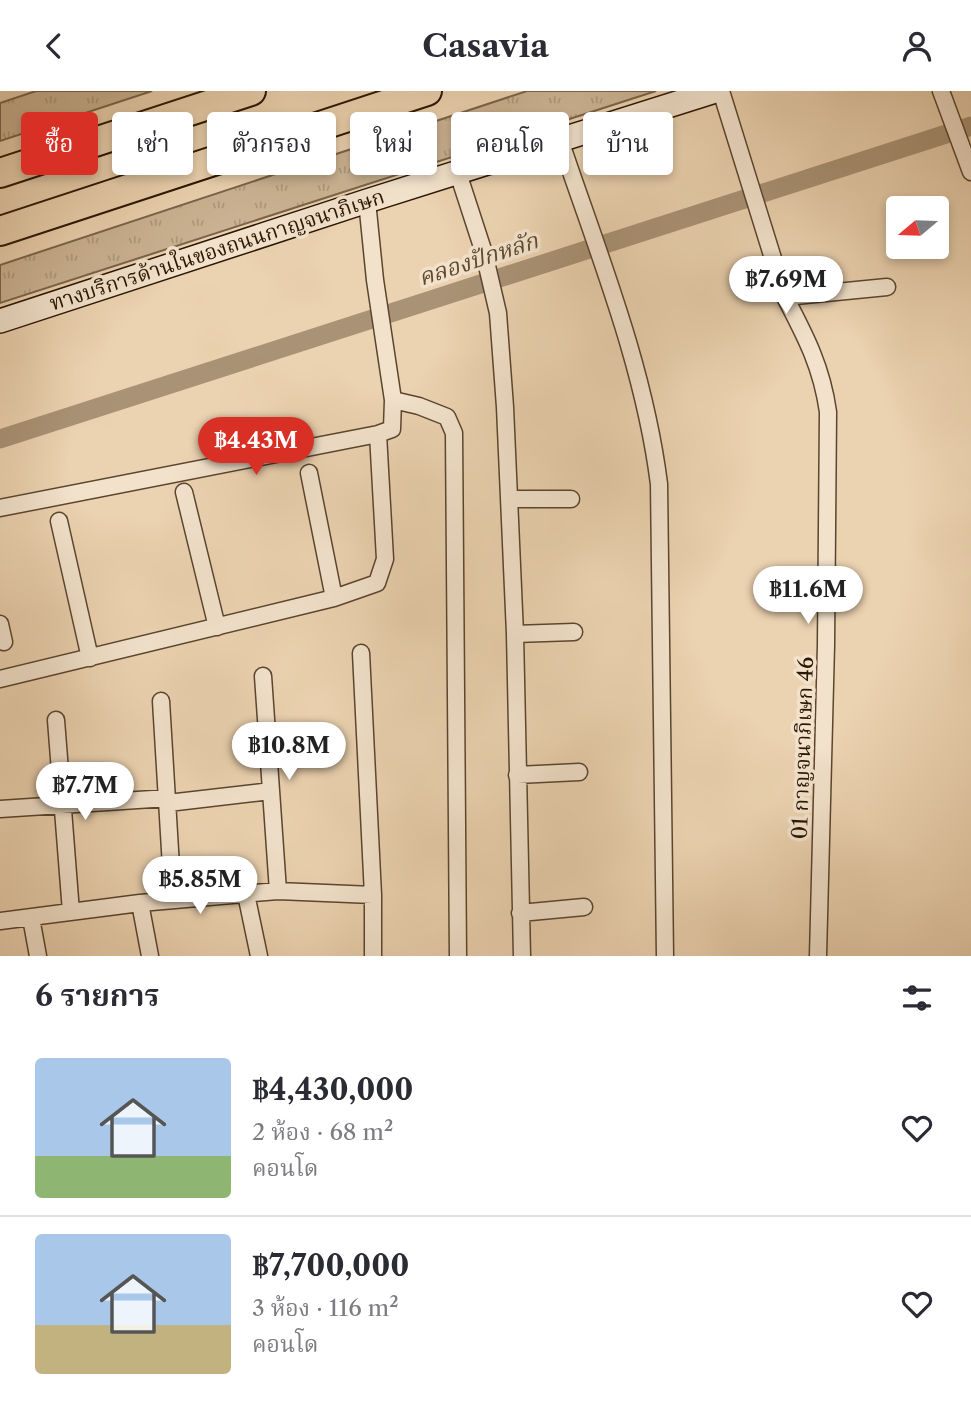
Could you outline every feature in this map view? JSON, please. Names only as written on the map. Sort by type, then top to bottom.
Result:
[{"type":"highway","points":[[0,173],[251,91]]},
{"type":"highway","points":[[0,231],[427,91]]},
{"type":"main road","name":"ทางบริการด้านในของถนนกาญจนาภิเษก","points":[[569,137],[715,91]]},
{"type":"main road","name":"ทางบริการด้านในของถนนกาญจนาภิเษก","points":[[0,321],[452,175]]},
{"type":"street","name":"01 กาญจนาภิเษก 46","points":[[721,91],[785,297],[811,347],[824,383],[828,412],[827,645],[818,956]]},
{"type":"street","points":[[942,91],[970,167]]},
{"type":"street","points":[[569,167],[631,349],[644,396],[659,484],[665,956]]},
{"type":"street","points":[[459,175],[484,253],[498,313],[515,634],[522,956]]},
{"type":"street","points":[[0,508],[378,434],[392,429],[393,400],[375,280],[367,201]]},
{"type":"street","points":[[785,297],[887,287]]},
{"type":"street","points":[[393,400],[447,417],[454,433],[458,956]]},
{"type":"street","points":[[0,680],[334,598],[377,583],[385,559],[378,434]]},
{"type":"street","points":[[309,473],[334,598]]},
{"type":"street","points":[[184,492],[217,627]]},
{"type":"street","points":[[509,499],[571,499]]},
{"type":"street","points":[[59,521],[90,658]]},
{"type":"street","points":[[0,624],[4,642]]},
{"type":"street","points":[[515,634],[574,632]]},
{"type":"street","points":[[361,653],[373,895],[373,956]]},
{"type":"street","points":[[263,676],[278,891]]},
{"type":"street","points":[[161,701],[173,900]]},
{"type":"street","points":[[55,720],[71,912]]},
{"type":"street","points":[[517,775],[579,772]]},
{"type":"street","points":[[0,809],[168,801],[271,792]]},
{"type":"street","points":[[0,921],[140,903],[278,891],[373,895]]},
{"type":"street","points":[[246,894],[259,956]]},
{"type":"street","points":[[140,903],[150,956]]},
{"type":"street","points":[[520,913],[584,907]]},
{"type":"street","points":[[31,918],[38,956]]},
{"type":"green space","points":[[36,91],[152,91],[88,112],[21,112],[21,134],[0,141],[0,103]]},
{"type":"green space","points":[[527,91],[656,91],[591,112],[583,112],[583,115],[569,119],[569,112],[463,112]]},
{"type":"green space","points":[[451,116],[451,157],[437,162],[437,121]]},
{"type":"green space","points":[[350,149],[350,175],[396,175],[0,303],[0,265],[273,175],[336,175],[336,154]]},
{"type":"waterway","name":"คลองปักหลัก","points":[[0,439],[971,126]]}]
